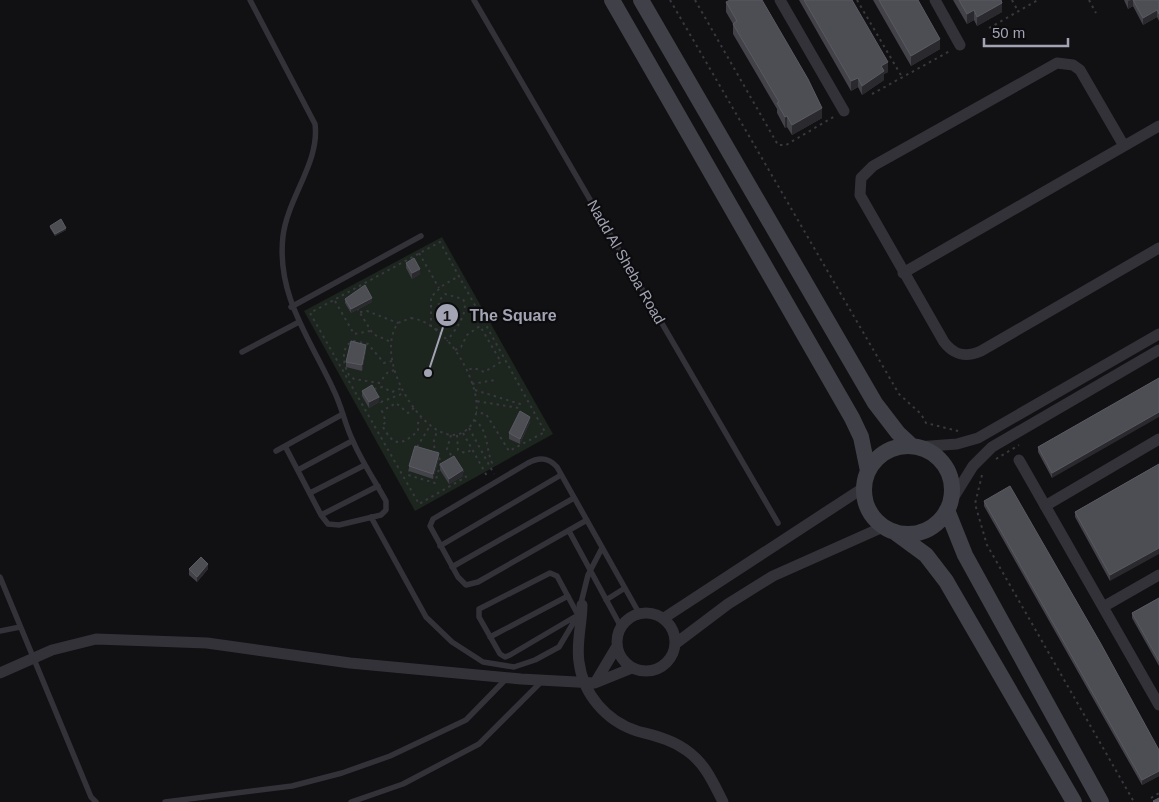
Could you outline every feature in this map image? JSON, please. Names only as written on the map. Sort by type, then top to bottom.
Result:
[{"type":"main road","points":[[612,0],[852,418],[862,442],[868,471]]},
{"type":"main road","points":[[641,0],[876,403],[898,433],[914,446],[933,454],[946,467],[952,491],[949,506],[935,525],[926,530],[907,534],[890,530]]},
{"type":"main road","points":[[914,446],[891,449],[877,458],[868,471],[863,488],[868,510],[890,530],[926,556],[946,581],[1074,802]]},
{"type":"main road","points":[[949,506],[965,555],[1101,802]]},
{"type":"street","points":[[780,0],[844,111]]},
{"type":"street","points":[[935,0],[960,45]]},
{"type":"street","points":[[1124,146],[1080,70],[1073,65],[1057,63],[873,166],[861,178],[860,195],[944,342],[956,353],[964,356],[980,351],[1159,248]]},
{"type":"street","points":[[903,273],[1159,126]]},
{"type":"street","points":[[914,446],[957,444],[978,438],[1159,334]]},
{"type":"street","points":[[949,506],[977,461],[992,447],[1159,350]]},
{"type":"street","points":[[1045,506],[1159,439]]},
{"type":"street","points":[[1019,460],[1159,705]]},
{"type":"street","points":[[664,618],[863,488]]},
{"type":"street","points":[[617,646],[622,659],[632,668],[646,671],[659,668],[669,660],[676,644],[714,614],[772,576],[890,530]]},
{"type":"street","points":[[1103,607],[1159,574]]},
{"type":"street","points":[[580,610],[578,649],[580,670],[590,683],[597,704],[615,720],[628,728],[668,739],[695,756],[709,773],[723,802]]},
{"type":"street","points":[[590,683],[617,646],[621,627],[629,618],[640,613],[652,613],[664,618],[673,631],[676,644]]},
{"type":"street","points":[[0,673],[52,650],[96,639],[189,642],[350,663],[590,683],[632,668]]},
{"type":"lane","points":[[250,0],[315,124],[316,146],[290,204],[283,236],[283,272],[292,307],[334,390],[352,441],[378,486],[387,507],[381,515],[336,525],[328,524],[321,515],[285,446]]},
{"type":"lane","name":"Nadd Al Sheba Road","points":[[474,0],[778,523]]},
{"type":"lane","points":[[292,307],[421,236]]},
{"type":"lane","points":[[242,352],[299,322]]},
{"type":"lane","points":[[276,451],[343,414]]},
{"type":"lane","points":[[298,470],[352,441]]},
{"type":"lane","points":[[587,520],[472,584],[466,585],[461,582],[430,526],[433,519],[498,480],[541,458],[552,462],[561,475],[587,520],[602,548],[640,613]]},
{"type":"lane","points":[[310,493],[365,465]]},
{"type":"lane","points":[[440,546],[561,475]]},
{"type":"lane","points":[[321,515],[378,486]]},
{"type":"lane","points":[[452,567],[574,498]]},
{"type":"lane","points":[[371,517],[426,618],[452,642],[483,662],[514,667],[535,660],[559,647],[580,610],[590,571],[602,548]]},
{"type":"lane","points":[[569,531],[621,627]]},
{"type":"lane","points":[[552,573],[557,576],[568,596],[580,610],[507,656],[500,654],[478,614],[482,607],[552,573]]},
{"type":"lane","points":[[0,577],[91,799],[96,802]]},
{"type":"lane","points":[[606,600],[625,588]]},
{"type":"lane","points":[[490,637],[568,596]]},
{"type":"lane","points":[[0,631],[20,627]]},
{"type":"lane","points":[[165,802],[292,786],[342,773],[390,756],[466,720],[508,677]]},
{"type":"lane","points":[[351,802],[403,784],[479,744],[542,680]]},
{"type":"path","points":[[670,0],[899,394],[921,414],[926,423],[958,431]]},
{"type":"path","points":[[695,0],[778,145],[786,145],[844,111]]},
{"type":"path","points":[[858,0],[902,77]]},
{"type":"path","points":[[1012,0],[1018,11]]},
{"type":"path","points":[[988,28],[1038,0]]},
{"type":"path","points":[[1089,0],[1096,13]]},
{"type":"path","points":[[872,94],[960,45]]},
{"type":"path","points":[[460,466],[466,476],[418,504],[310,313],[440,242],[545,432],[509,451],[486,414],[476,412]]},
{"type":"path","points":[[419,253],[439,289]]},
{"type":"path","points":[[431,327],[431,299],[439,289],[459,276]]},
{"type":"path","points":[[349,292],[352,298]]},
{"type":"path","points":[[436,330],[441,322],[438,306],[442,296],[445,294],[463,299],[465,306],[462,317],[447,341]]},
{"type":"path","points":[[334,300],[351,331],[358,335],[370,331]]},
{"type":"path","points":[[356,305],[370,331],[377,337],[391,342]]},
{"type":"path","points":[[360,312],[366,310],[398,323],[411,318],[425,322],[436,330],[455,350],[467,370],[476,401],[474,420],[463,433],[451,436],[437,431],[421,418],[404,393],[392,361],[391,342],[398,323]]},
{"type":"path","points":[[455,350],[461,347],[467,335],[480,326],[501,362],[484,372],[474,368],[467,370]]},
{"type":"path","points":[[392,361],[384,363],[368,344],[354,341],[348,345],[343,359],[348,375],[357,380],[379,383],[388,372],[395,370]]},
{"type":"path","points":[[472,384],[495,380]]},
{"type":"path","points":[[402,388],[392,392],[382,387],[374,390],[381,402],[404,393]]},
{"type":"path","points":[[474,390],[520,404],[519,408],[476,401]]},
{"type":"path","points":[[414,408],[408,413],[396,402],[382,411],[386,422],[382,425],[390,439],[398,443],[404,442],[418,431],[418,423],[421,418]]},
{"type":"path","points":[[474,420],[484,429],[486,445],[492,463],[489,465]]},
{"type":"path","points":[[430,426],[422,442],[412,452],[407,473],[410,476],[435,483],[441,462],[433,444],[437,431]]},
{"type":"path","points":[[469,428],[498,480]]},
{"type":"path","points":[[463,433],[488,478]]},
{"type":"path","points":[[996,460],[1020,446],[1013,434]]},
{"type":"path","points":[[457,435],[458,450],[465,453],[472,450]]},
{"type":"path","points":[[451,436],[447,449],[455,461]]},
{"type":"path","points":[[983,471],[975,504],[987,545],[1134,802]]},
{"type":"path","points":[[1151,798],[1159,793]]},
{"type":"shaded area","points":[[442,237],[553,434],[415,511],[304,311]]},
{"type":"building","points":[[730,0],[762,0],[808,79],[822,108],[792,125],[787,116],[785,117],[777,103],[779,102],[733,24],[737,21],[726,2]]},
{"type":"building","points":[[804,0],[852,0],[888,62],[881,66],[884,71],[862,86],[858,78],[851,81]]},
{"type":"building","points":[[879,0],[918,0],[940,39],[911,56]]},
{"type":"building","points":[[959,0],[1001,0],[1002,3],[977,17],[974,10],[967,14]]},
{"type":"building","points":[[1133,0],[1159,0],[1159,14],[1157,10],[1143,18]]},
{"type":"building","points":[[61,219],[66,228],[55,234],[50,226]]},
{"type":"building","points":[[414,258],[420,269],[412,273],[406,263]]},
{"type":"building","points":[[365,285],[372,298],[351,309],[345,299]]},
{"type":"building","points":[[351,341],[366,345],[362,365],[346,362]]},
{"type":"building","points":[[1159,378],[1159,412],[1052,473],[1038,447]]},
{"type":"building","points":[[372,385],[379,397],[369,402],[362,391]]},
{"type":"building","points":[[520,411],[530,417],[520,439],[509,433]]},
{"type":"building","points":[[415,446],[439,453],[433,474],[409,466]]},
{"type":"building","points":[[454,456],[463,470],[449,479],[440,464]]},
{"type":"building","points":[[1159,464],[1159,548],[1110,575],[1075,512]]},
{"type":"building","points":[[1010,486],[1101,644],[1159,750],[1159,771],[1142,780],[984,501]]},
{"type":"building","points":[[201,557],[208,564],[197,577],[189,569]]},
{"type":"building","points":[[1159,598],[1159,661],[1132,613]]},
{"type":"place","name":"The Square","points":[[428,373]]}]
